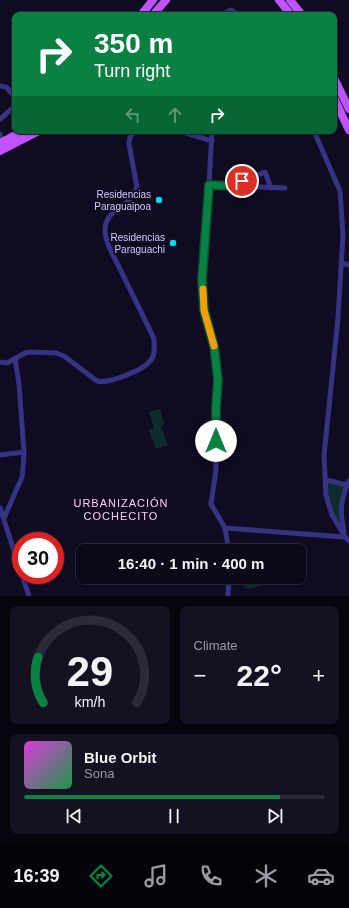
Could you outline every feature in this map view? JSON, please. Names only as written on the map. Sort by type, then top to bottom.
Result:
[{"type":"main road","points":[[143,12],[153,0]]},
{"type":"main road","points":[[156,12],[166,0]]},
{"type":"main road","points":[[279,0],[289,12]]},
{"type":"main road","points":[[290,0],[300,12]]},
{"type":"main road","points":[[337,84],[349,109]]},
{"type":"main road","points":[[337,104],[349,130]]},
{"type":"main road","points":[[1,145],[18,134]]},
{"type":"main road","points":[[1,145],[30,134]]},
{"type":"street","points":[[0,86],[6,87],[12,94]]},
{"type":"street","points":[[0,119],[12,109]]},
{"type":"street","points":[[0,134],[1,145]]},
{"type":"street","points":[[0,362],[7,362],[30,352],[60,354],[102,382],[113,380],[141,368],[151,360],[155,351],[154,339],[113,255],[106,239],[105,232],[105,225],[109,216],[132,199],[136,193],[137,182],[129,144],[130,137],[132,134]]},
{"type":"street","points":[[190,134],[212,141]]},
{"type":"street","points":[[212,134],[202,280],[204,310],[214,346],[218,380],[216,408],[216,470],[211,504],[225,528],[228,544]]},
{"type":"street","points":[[315,134],[340,191],[343,235],[338,318],[324,456],[326,495],[332,515],[347,539]]},
{"type":"street","points":[[231,186],[265,172],[270,188]]},
{"type":"street","points":[[209,185],[285,188]]},
{"type":"street","points":[[341,263],[349,265]]},
{"type":"street","points":[[4,518],[22,477],[24,468],[19,384],[15,359]]},
{"type":"street","points":[[0,455],[24,452]]},
{"type":"street","points":[[326,480],[348,483],[343,493],[341,515],[347,539]]},
{"type":"street","points":[[0,508],[12,543]]},
{"type":"street","points":[[225,528],[347,539]]},
{"type":"street","points":[[25,584],[29,596]]},
{"type":"street","points":[[228,596],[229,584]]},
{"type":"green space","points":[[160,409],[164,425],[161,426],[168,445],[156,449],[149,430],[154,428],[149,412]]},
{"type":"green space","points":[[327,481],[346,485],[342,493],[344,535],[329,503]]},
{"type":"green space","points":[[243,584],[262,584],[260,586],[248,589],[244,587]]},
{"type":"slow traffic","points":[[203,289],[204,310],[214,346]]},
{"type":"place","name":"Residencias Paraguaipoa","points":[[159,200]]},
{"type":"place","name":"Residencias Paraguachi","points":[[173,243]]},
{"type":"district","name":"URBANIZACIÓN COCHECITO","points":[[121,509]]},
{"type":"route","points":[[216,441],[218,380],[214,346],[204,310],[202,280],[209,185],[231,186],[242,181]]}]
